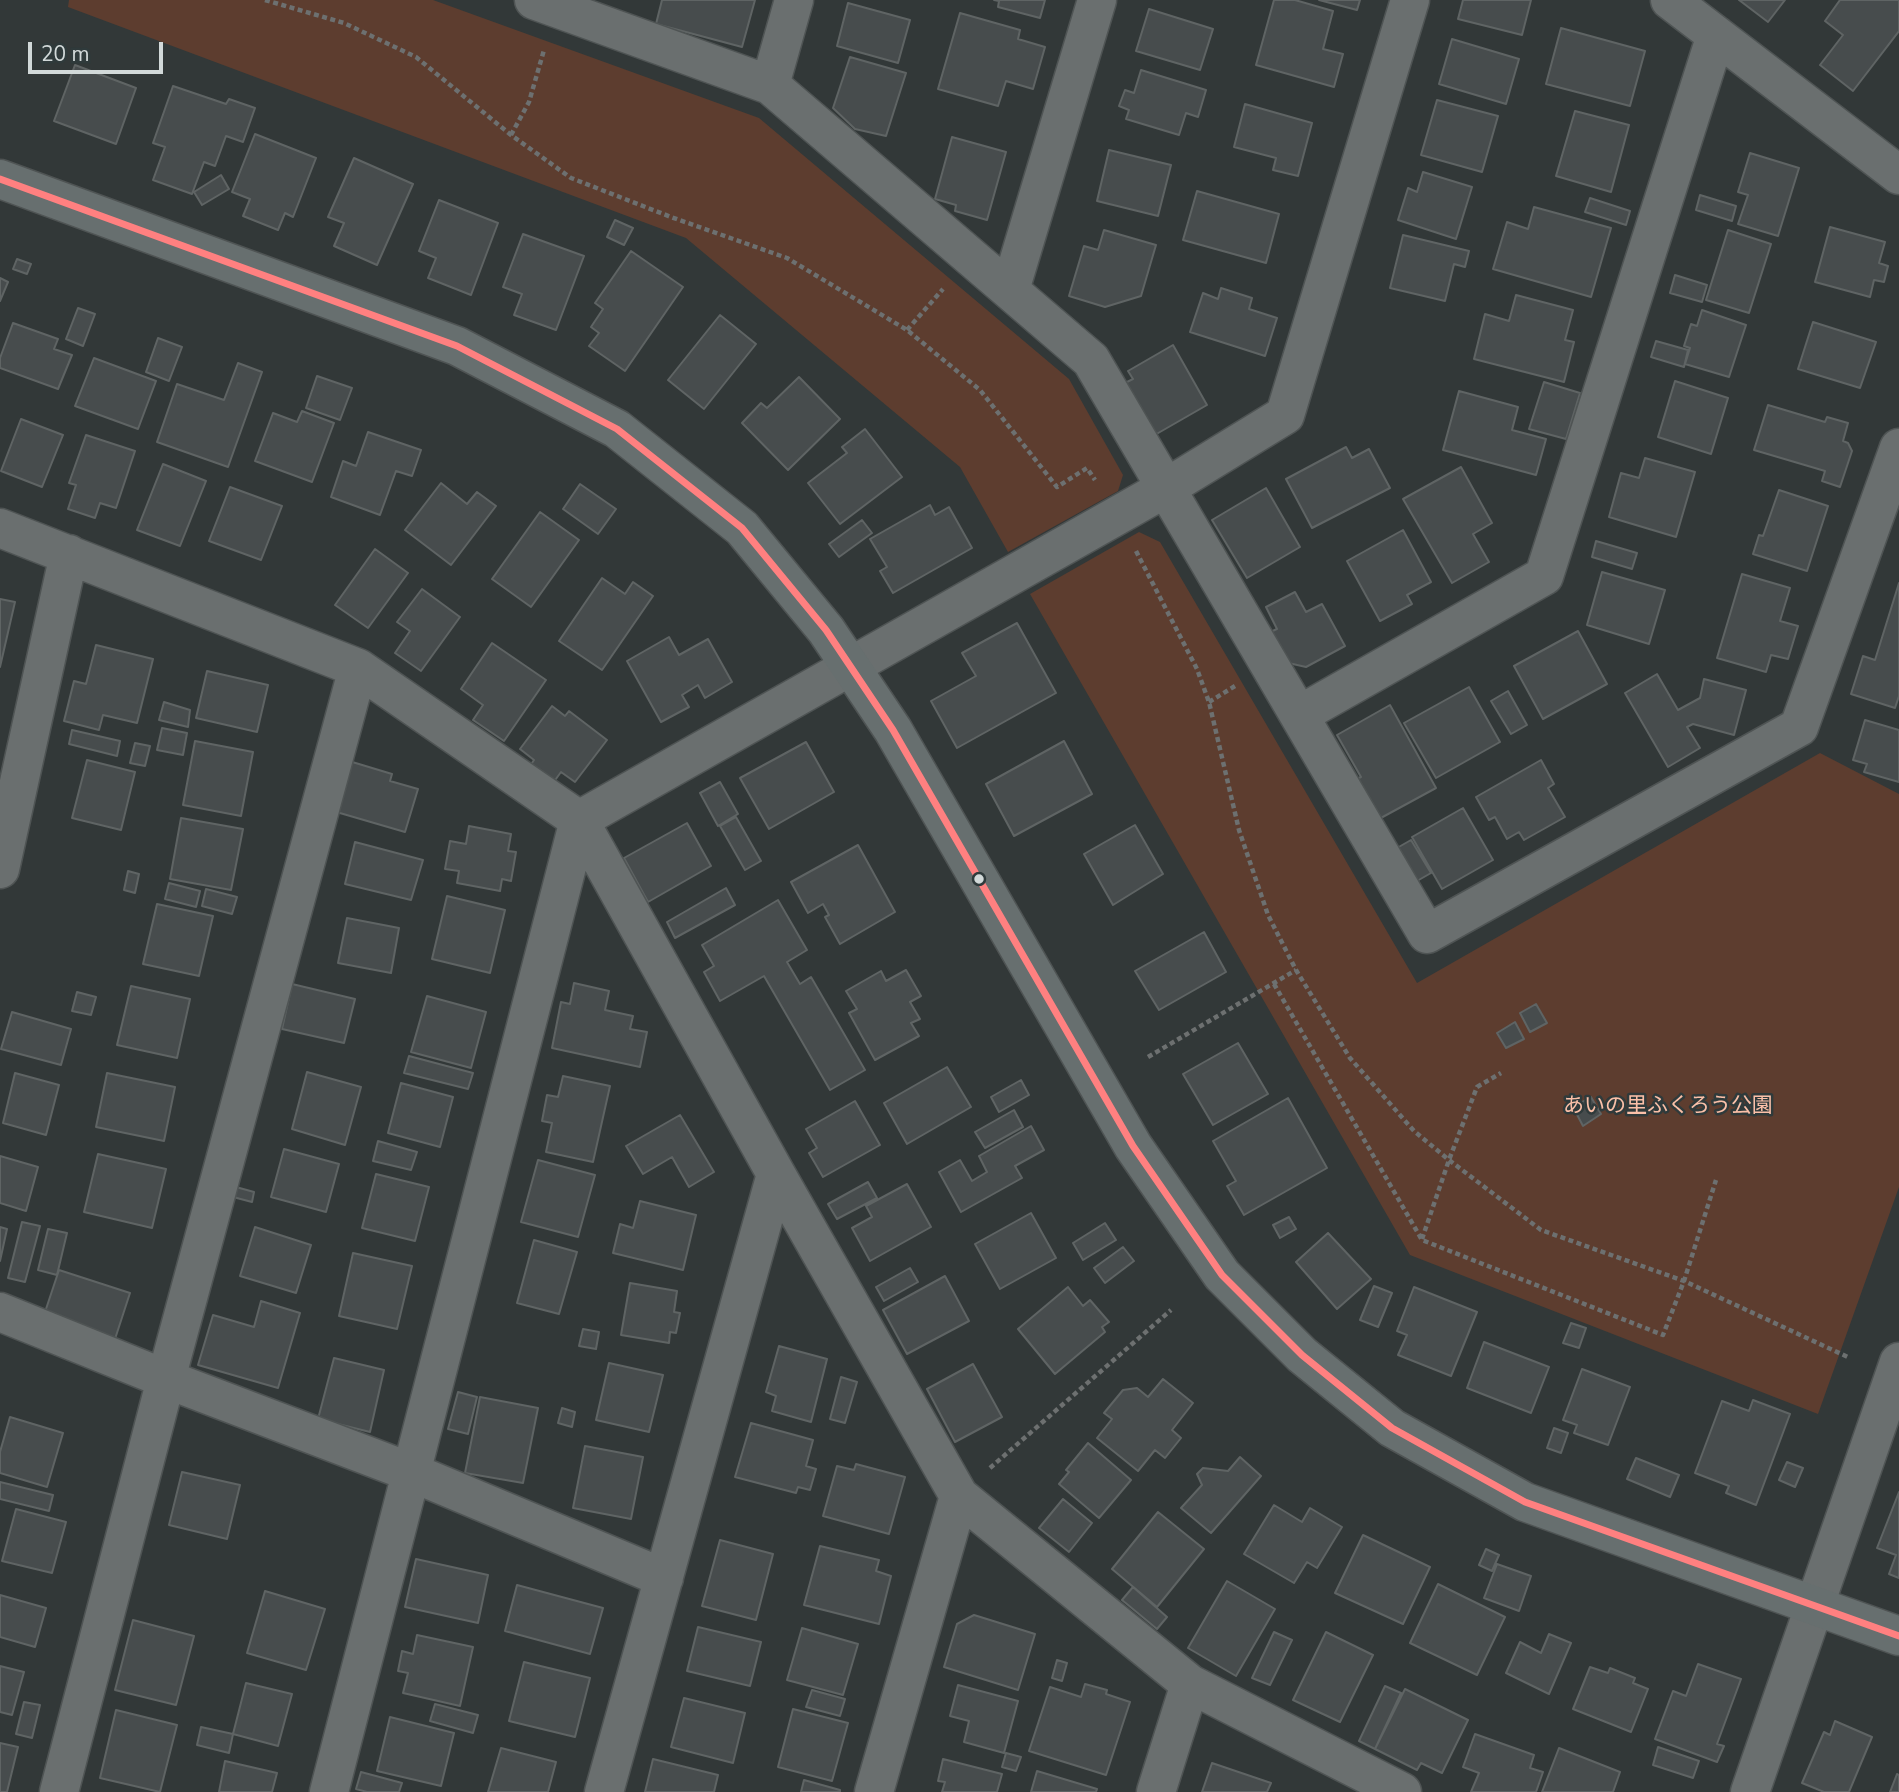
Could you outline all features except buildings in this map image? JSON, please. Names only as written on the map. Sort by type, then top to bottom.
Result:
[{"type":"street","points":[[769,85],[794,0]]},
{"type":"street","points":[[1010,290],[1097,0]]},
{"type":"street","points":[[329,1792],[579,820],[1166,488],[1285,415],[1410,0]]},
{"type":"street","points":[[1670,0],[1899,175]]},
{"type":"street","points":[[546,4],[769,85],[1091,360],[1427,934],[1799,727],[1899,448]]},
{"type":"street","points":[[1299,715],[1544,576],[1716,35]]},
{"type":"street","points":[[0,179],[457,346],[617,429],[741,528],[826,630],[893,730],[1133,1146],[1222,1275],[1302,1355],[1392,1428],[1525,1502],[1899,1636]]},
{"type":"street","points":[[0,528],[358,668],[579,820],[959,1496],[1191,1684],[1402,1792]]},
{"type":"street","points":[[0,869],[68,554]]},
{"type":"street","points":[[59,1792],[166,1380],[358,668]]},
{"type":"street","points":[[604,1792],[776,1174]]},
{"type":"street","points":[[0,1312],[166,1380],[413,1473],[664,1578]]},
{"type":"street","points":[[1751,1792],[1899,1362]]},
{"type":"street","points":[[874,1792],[959,1496]]},
{"type":"street","points":[[1156,1792],[1191,1684]]},
{"type":"path","points":[[269,0],[344,23],[416,57],[511,135],[571,178],[787,258],[906,330],[980,390],[1056,486],[1087,467],[1118,515],[1197,669],[1209,702],[1239,830],[1268,915],[1296,970],[1350,1058],[1414,1131],[1541,1230],[1684,1281],[1850,1358]]},
{"type":"path","points":[[511,135],[529,102],[546,4]]},
{"type":"path","points":[[906,330],[971,257]]},
{"type":"path","points":[[1209,702],[1241,682]]},
{"type":"path","points":[[1147,1057],[1296,970]]},
{"type":"path","points":[[1274,984],[1422,1240],[1663,1335],[1684,1281],[1716,1180]]},
{"type":"path","points":[[1422,1240],[1477,1087],[1501,1073]]},
{"type":"path","points":[[959,1496],[1171,1310]]},
{"type":"green space","points":[[69,0],[433,0],[759,118],[1069,379],[1123,475],[1118,491],[1008,552],[960,467],[686,238],[68,7]]},
{"type":"green space","name":"あいの里ふくろう公園","points":[[1139,532],[1160,542],[1417,983],[1820,753],[1899,794],[1899,1187],[1818,1414],[1410,1255],[1030,594]]},
{"type":"transit line","points":[[0,179],[457,346],[617,429],[742,528],[826,630],[893,730],[1133,1146],[1222,1275],[1302,1355],[1392,1428],[1525,1502],[1899,1636]]}]
